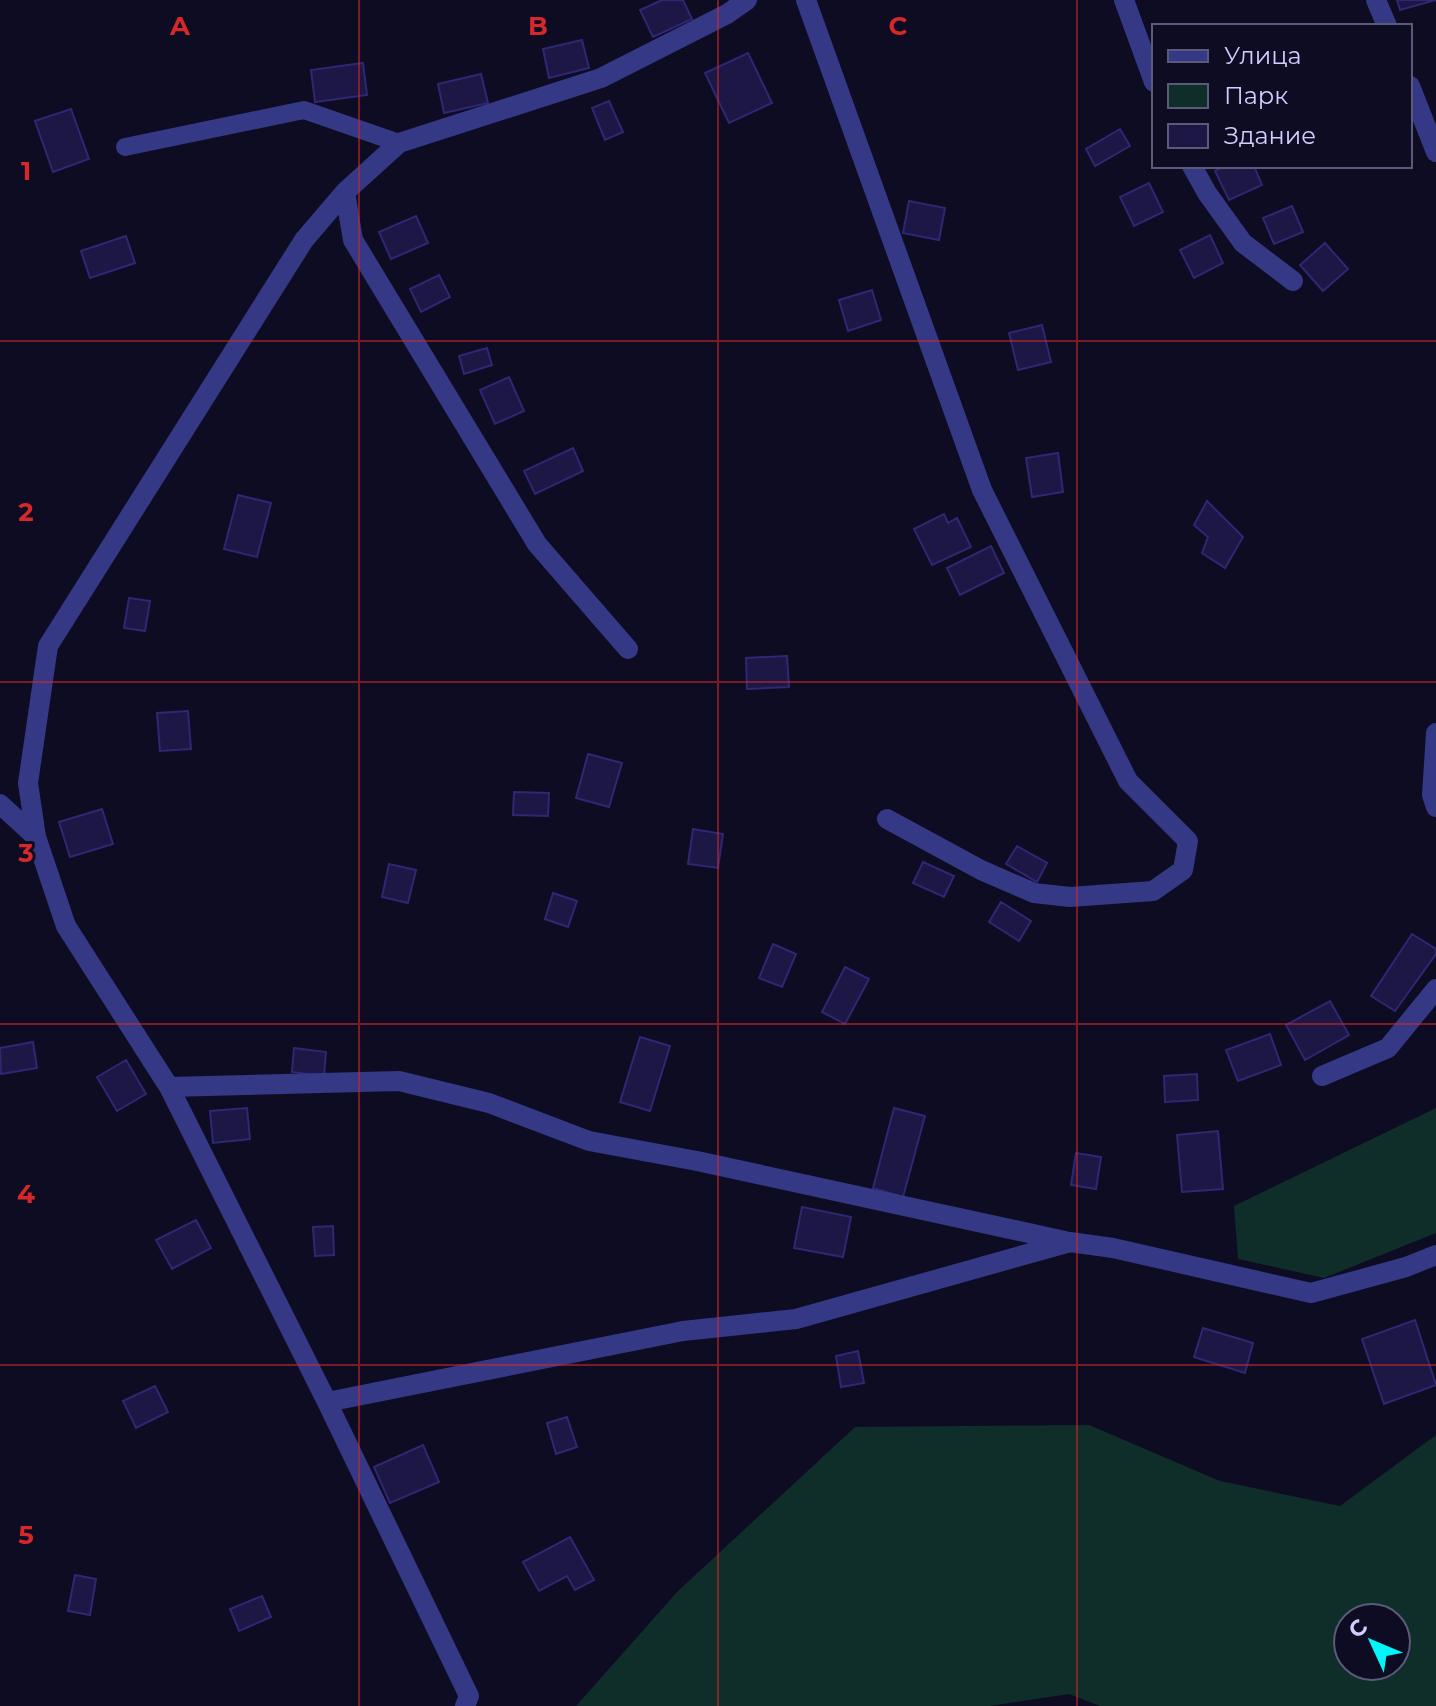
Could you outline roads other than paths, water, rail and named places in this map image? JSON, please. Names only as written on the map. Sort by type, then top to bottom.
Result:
[{"type":"street","points":[[465,1706],[469,1696],[327,1402],[169,1087],[66,926],[36,837],[28,783],[48,646],[304,240],[345,192],[399,143],[601,78],[727,14],[747,0]]},
{"type":"street","points":[[806,0],[982,490],[1128,781],[1188,841],[1183,870],[1153,891],[1070,897],[1034,893],[981,870],[887,819]]},
{"type":"street","points":[[1124,0],[1152,77]]},
{"type":"street","points":[[1376,0],[1386,24]]},
{"type":"street","points":[[1412,91],[1436,152]]},
{"type":"street","points":[[1193,168],[1243,243],[1293,281]]},
{"type":"street","points":[[345,192],[353,240],[537,544],[628,649]]},
{"type":"street","points":[[1436,733],[1432,795],[1436,807]]},
{"type":"street","points":[[0,804],[36,837]]},
{"type":"street","points":[[1322,1076],[1388,1048],[1436,989]]},
{"type":"street","points":[[169,1087],[399,1081],[489,1103],[589,1141],[697,1161],[1070,1242],[1113,1248],[1311,1293],[1406,1267],[1436,1255]]},
{"type":"street","points":[[327,1402],[683,1331],[796,1319],[1070,1242]]},
{"type":"lane","points":[[125,147],[304,110],[399,143]]}]
